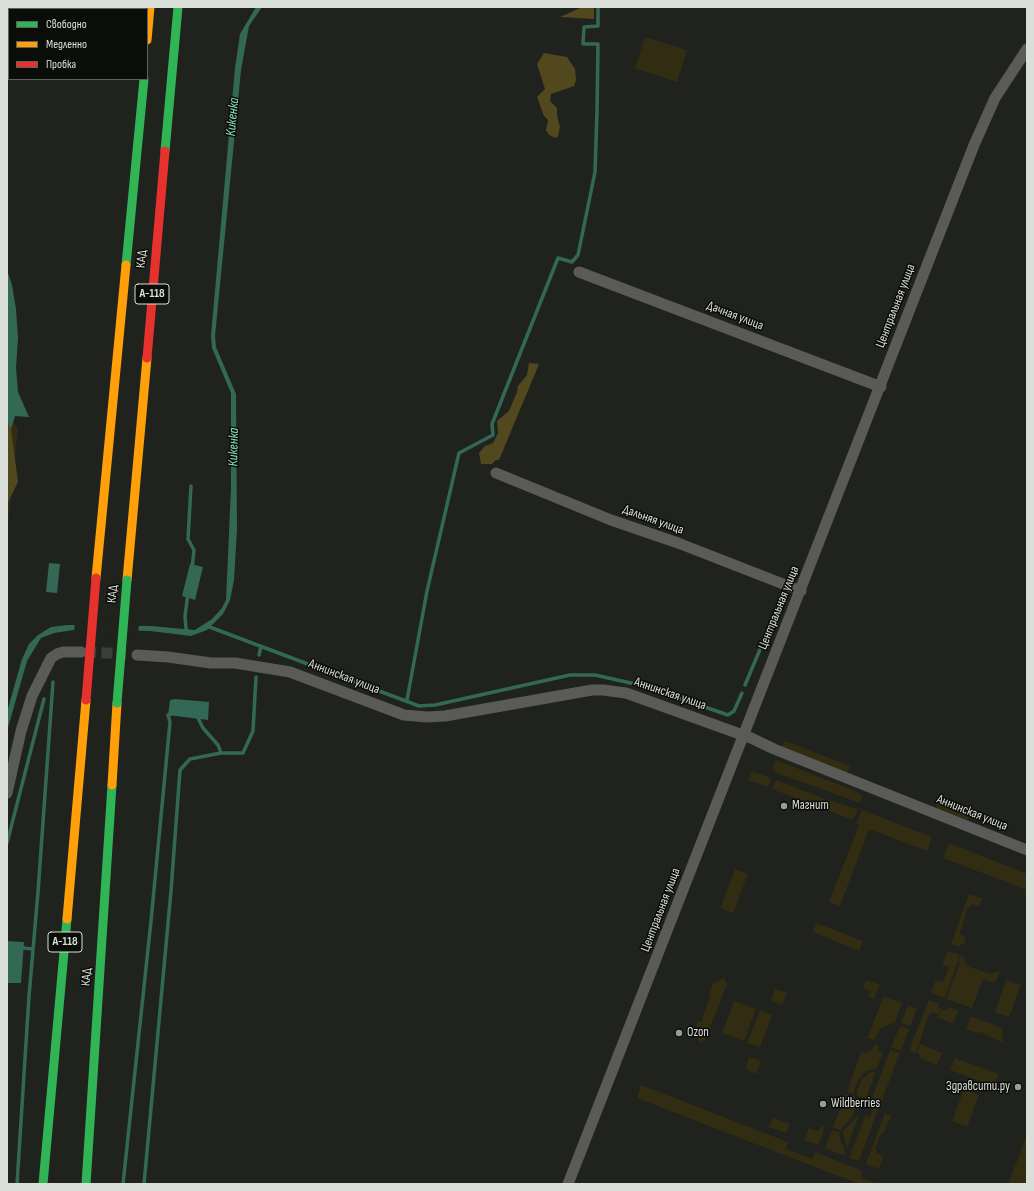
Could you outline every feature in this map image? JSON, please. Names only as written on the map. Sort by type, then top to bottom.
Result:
[{"type":"highway","points":[[148,29],[150,7]]},
{"type":"highway","name":"КАД","points":[[86,1184],[117,703],[178,7]]},
{"type":"highway","name":"КАД","points":[[43,1184],[96,578],[144,80]]},
{"type":"street","name":"Центральная улица","points":[[568,1184],[977,140],[995,98],[1027,49]]},
{"type":"street","name":"Дачная улица","points":[[579,272],[880,387]]},
{"type":"street","name":"Дальняя улица","points":[[496,474],[611,520],[678,543],[801,591]]},
{"type":"street","points":[[7,793],[21,731],[32,696],[51,658],[63,652],[81,652]]},
{"type":"street","name":"Аннинская улица","points":[[138,655],[168,657],[211,663],[235,663],[290,672],[413,716],[445,716],[603,690],[626,693],[743,735],[774,749],[1027,850]]},
{"type":"shaded area","points":[[7,7],[88,7],[8,8],[7,61]]},
{"type":"shaded area","points":[[579,7],[594,7],[594,19],[560,17],[580,8]]},
{"type":"shaded area","points":[[645,37],[687,50],[677,82],[635,68]]},
{"type":"shaded area","points":[[544,53],[567,57],[575,69],[576,80],[574,86],[551,94],[550,101],[557,108],[557,116],[560,127],[556,138],[549,135],[546,130],[548,120],[544,116],[537,97],[545,89],[537,64]]},
{"type":"shaded area","points":[[529,363],[539,364],[499,460],[496,460],[492,464],[481,464],[479,453],[485,446],[493,443],[498,433],[497,421],[509,411],[518,386],[527,375]]},
{"type":"shaded area","points":[[7,396],[13,422],[18,428],[7,536]]},
{"type":"shaded area","points":[[7,421],[11,429],[18,482],[7,504]]},
{"type":"shaded area","points":[[785,741],[850,766],[847,772],[844,772],[780,748]]},
{"type":"shaded area","points":[[776,760],[860,793],[862,796],[860,803],[777,773],[772,769]]},
{"type":"shaded area","points":[[752,771],[771,778],[768,787],[748,780]]},
{"type":"shaded area","points":[[776,780],[825,799],[821,808],[772,789]]},
{"type":"shaded area","points":[[828,800],[858,809],[853,820],[825,809]]},
{"type":"shaded area","points":[[938,800],[974,813],[967,820],[937,808],[936,806]]},
{"type":"shaded area","points":[[862,810],[932,837],[927,851],[856,824]]},
{"type":"shaded area","points":[[859,825],[869,829],[840,906],[829,902]]},
{"type":"shaded area","points":[[949,843],[1027,874],[1027,890],[943,858]]},
{"type":"shaded area","points":[[735,869],[748,874],[733,913],[720,908]]},
{"type":"shaded area","points":[[969,894],[982,898],[979,907],[972,904],[970,908],[968,907],[960,933],[966,938],[963,945],[960,944],[959,947],[951,944]]},
{"type":"shaded area","points":[[816,923],[863,941],[859,951],[813,932]]},
{"type":"shaded area","points":[[948,951],[960,955],[945,998],[931,993],[936,980],[943,982],[949,967],[942,964]]},
{"type":"shaded area","points":[[961,956],[963,957],[967,966],[990,974],[1000,971],[995,983],[983,979],[972,1008],[946,999],[960,963],[958,962]]},
{"type":"shaded area","points":[[724,978],[727,984],[705,1040],[700,1043],[694,1031],[698,1021],[701,1022],[711,994],[709,993],[713,983]]},
{"type":"shaded area","points":[[866,980],[880,985],[874,999],[869,997],[871,991],[863,988]]},
{"type":"shaded area","points":[[1006,980],[1021,985],[1009,1017],[995,1012]]},
{"type":"shaded area","points":[[775,989],[787,993],[782,1005],[771,1001]]},
{"type":"shaded area","points":[[884,996],[902,1003],[895,1022],[881,1028],[874,1040],[867,1038]]},
{"type":"shaded area","points":[[929,1000],[940,1004],[938,1007],[941,1009],[939,1015],[932,1012],[931,1015],[929,1014],[916,1053],[909,1050]]},
{"type":"shaded area","points":[[734,1001],[756,1009],[744,1041],[722,1033]]},
{"type":"shaded area","points":[[908,1005],[917,1009],[910,1026],[901,1023]]},
{"type":"shaded area","points":[[948,1007],[958,1011],[953,1023],[937,1018],[942,1009],[947,1011]]},
{"type":"shaded area","points":[[760,1010],[772,1015],[760,1047],[747,1043]]},
{"type":"shaded area","points":[[971,1016],[1002,1028],[1003,1043],[978,1031],[977,1033],[966,1029]]},
{"type":"shaded area","points":[[900,1026],[909,1029],[901,1051],[891,1047]]},
{"type":"shaded area","points":[[875,1044],[879,1046],[877,1050],[883,1053],[877,1068],[866,1071],[859,1078],[854,1094],[847,1092],[861,1053],[870,1051]]},
{"type":"shaded area","points":[[920,1044],[942,1053],[937,1065],[920,1058],[921,1055],[917,1053]]},
{"type":"shaded area","points":[[890,1050],[900,1053],[880,1105],[871,1101]]},
{"type":"shaded area","points":[[749,1057],[761,1061],[756,1074],[745,1069]]},
{"type":"shaded area","points":[[955,1058],[999,1074],[996,1082],[990,1085],[950,1070]]},
{"type":"shaded area","points":[[876,1071],[866,1099],[857,1096],[857,1090],[862,1079],[869,1073]]},
{"type":"shaded area","points":[[641,1085],[788,1142],[786,1149],[812,1159],[815,1152],[863,1171],[861,1178],[877,1184],[859,1184],[637,1098]]},
{"type":"shaded area","points":[[964,1089],[979,1095],[967,1127],[952,1121]]},
{"type":"shaded area","points":[[846,1094],[855,1098],[854,1112],[852,1117],[840,1130],[833,1127]]},
{"type":"shaded area","points":[[874,1106],[879,1107],[859,1161],[849,1158],[865,1116],[870,1117]]},
{"type":"shaded area","points":[[885,1113],[891,1116],[875,1149],[877,1150],[876,1153],[883,1156],[879,1169],[866,1164]]},
{"type":"shaded area","points":[[856,1117],[858,1118],[847,1148],[843,1132]]},
{"type":"shaded area","points":[[773,1118],[790,1124],[786,1133],[769,1127]]},
{"type":"shaded area","points":[[822,1126],[825,1127],[818,1145],[804,1140],[809,1128],[818,1131]]},
{"type":"shaded area","points":[[832,1130],[840,1132],[839,1136],[845,1152],[844,1156],[825,1148]]},
{"type":"shaded area","points":[[1027,1135],[1027,1184],[1008,1184]]},
{"type":"water","name":"Кикенка","points":[[256,7],[262,7],[249,26],[241,70],[215,336],[216,347],[236,394],[237,530],[234,580],[230,600],[223,614],[207,630],[191,636],[150,631],[81,629],[54,633],[41,638],[27,661],[7,731],[7,712],[22,659],[29,644],[38,635],[51,627],[67,625],[151,626],[195,630],[212,619],[222,608],[226,600],[231,489],[231,393],[212,348],[211,335],[235,68],[240,34]]},
{"type":"water","points":[[7,270],[12,285],[16,309],[18,338],[16,368],[18,392],[29,417],[15,416],[11,429],[7,421]]},
{"type":"water","points":[[49,563],[60,564],[57,593],[46,592]]},
{"type":"water","points":[[190,564],[203,567],[195,600],[182,596]]},
{"type":"water","points":[[175,699],[209,702],[208,720],[168,715],[170,700]]},
{"type":"water","points":[[7,941],[24,942],[21,983],[7,983]]},
{"type":"pier","points":[[75,623],[139,624],[138,633],[74,632]]},
{"type":"waterway","points":[[407,700],[427,591],[459,453],[493,435],[492,424],[558,258],[572,262],[578,255],[595,172],[597,111],[598,44],[583,44],[584,27],[598,26],[598,7]]},
{"type":"waterway","points":[[191,486],[188,539],[194,550],[192,569]]},
{"type":"waterway","points":[[188,593],[185,616],[186,629],[189,633]]},
{"type":"waterway","points":[[745,685],[783,595]]},
{"type":"waterway","points":[[207,626],[419,706],[435,705],[570,675],[595,675],[644,686],[728,715],[734,711],[742,693]]},
{"type":"waterway","points":[[259,655],[261,646]]},
{"type":"waterway","points":[[144,1184],[171,891],[180,770],[190,759],[221,753],[243,753],[253,731],[256,677]]},
{"type":"waterway","points":[[17,1184],[29,996],[53,682]]},
{"type":"waterway","points":[[7,843],[44,699]]},
{"type":"waterway","points":[[123,1184],[151,921],[170,722],[168,715],[172,714]]},
{"type":"waterway","points":[[198,718],[203,728],[218,745],[221,753]]},
{"type":"waterway","points":[[23,948],[33,949]]},
{"type":"tunnel","points":[[85,652],[126,654]]},
{"type":"traffic: fast","points":[[165,151],[178,7]]},
{"type":"traffic: fast","points":[[126,265],[144,80]]},
{"type":"traffic: fast","points":[[117,703],[127,580]]},
{"type":"traffic: fast","points":[[86,1184],[112,785]]},
{"type":"traffic: fast","points":[[43,1184],[67,919]]},
{"type":"traffic: slow","points":[[148,29],[150,7]]},
{"type":"traffic: slow","points":[[96,578],[126,265]]},
{"type":"traffic: slow","points":[[127,580],[147,358]]},
{"type":"traffic: slow","points":[[67,919],[86,700]]},
{"type":"traffic: slow","points":[[112,785],[117,703]]},
{"type":"traffic: jam","points":[[147,358],[165,151]]},
{"type":"traffic: jam","points":[[86,700],[96,578]]},
{"type":"place","name":"Магнит","points":[[784,806]]},
{"type":"place","name":"Ozon","points":[[679,1033]]},
{"type":"place","name":"Здравсити.ру","points":[[1018,1087]]},
{"type":"place","name":"Wildberries","points":[[823,1104]]}]
